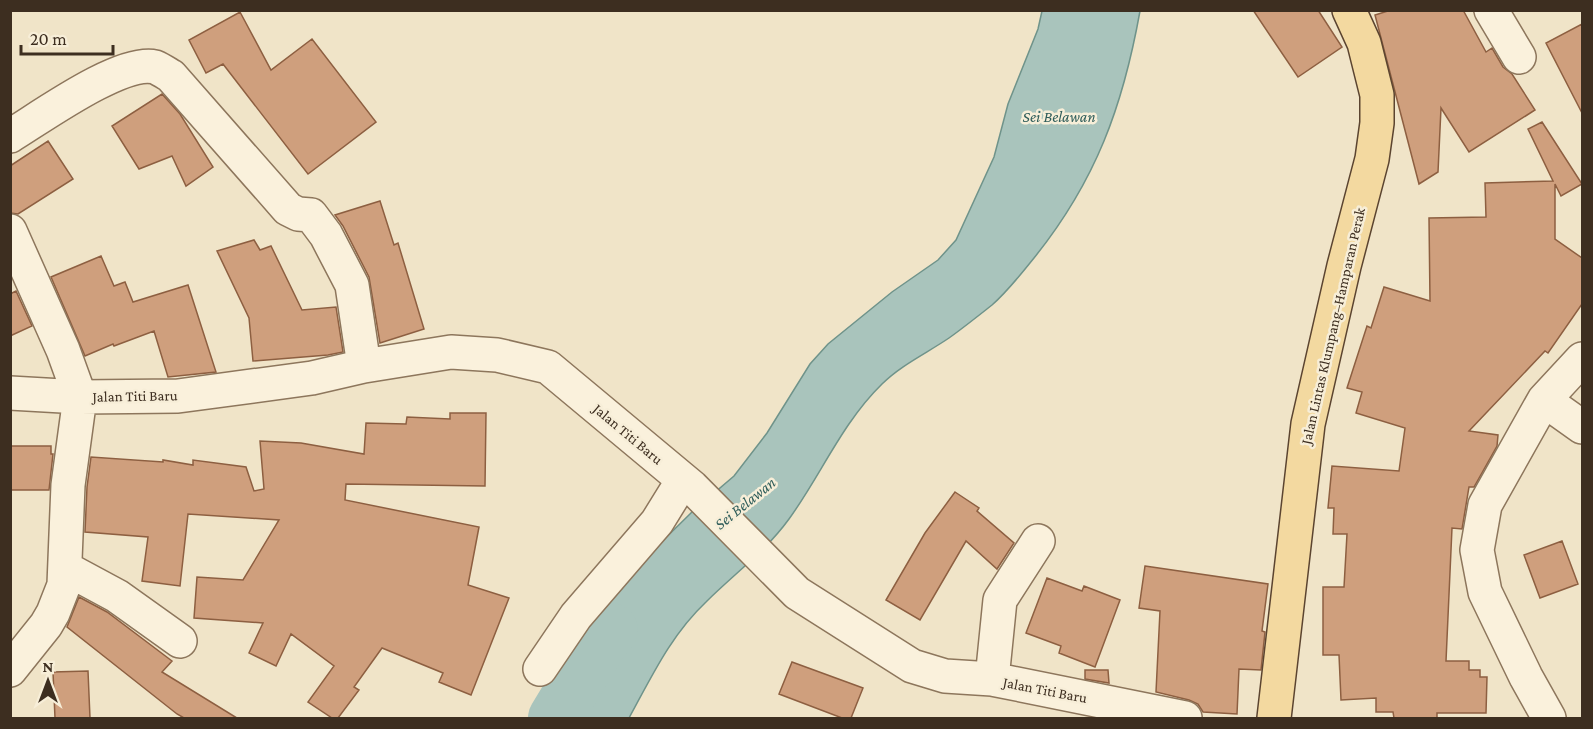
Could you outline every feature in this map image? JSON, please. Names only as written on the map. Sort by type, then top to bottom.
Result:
[{"type":"main road","name":"Jalan Lintas Klumpang–Hamparan Perak","points":[[1274,718],[1308,424],[1344,266],[1372,159],[1377,123],[1377,95],[1364,43],[1349,10]]},
{"type":"street","points":[[1491,10],[1519,57]]},
{"type":"street","points":[[10,136],[102,81],[124,71],[155,68],[171,76],[288,209],[298,214],[311,215],[326,235],[352,285],[364,366]]},
{"type":"street","points":[[10,231],[63,350],[80,397],[68,484],[64,585],[53,613],[10,670]]},
{"type":"street","name":"Jalan Titi Baru","points":[[10,393],[80,397],[178,396],[312,378],[364,366],[451,352],[497,355],[548,367],[688,483],[797,594],[912,666],[945,676],[992,679],[1185,718]]},
{"type":"street","points":[[1549,718],[1485,592],[1477,550],[1485,505],[1544,400],[1582,358]]},
{"type":"street","points":[[1544,400],[1582,427]]},
{"type":"street","points":[[540,669],[576,616],[688,483]]},
{"type":"street","points":[[992,679],[1000,600],[1038,541]]},
{"type":"street","points":[[64,568],[117,596],[180,641]]},
{"type":"water","name":"Sei Belawan","points":[[1042,11],[1140,11],[1125,79],[1104,141],[1090,171],[1056,229],[1019,276],[992,305],[949,338],[897,371],[868,399],[843,432],[801,502],[780,531],[682,628],[629,718],[572,718],[569,685],[573,672],[609,600],[635,568],[693,511],[734,476],[767,433],[810,364],[828,344],[892,292],[938,260],[956,240],[994,157],[1008,104],[1038,29]]},
{"type":"building","points":[[1253,10],[1318,10],[1342,47],[1298,77]]},
{"type":"building","points":[[1391,10],[1463,10],[1486,52],[1492,48],[1535,110],[1469,152],[1441,108],[1438,172],[1419,184],[1375,15]]},
{"type":"building","points":[[240,12],[271,70],[312,39],[376,122],[308,174],[223,64],[206,73],[189,40]]},
{"type":"building","points":[[1582,24],[1582,113],[1546,43]]},
{"type":"building","points":[[162,94],[180,114],[213,167],[186,186],[172,156],[139,169],[112,126]]},
{"type":"building","points":[[1542,122],[1582,184],[1561,196],[1555,184],[1555,239],[1582,258],[1582,304],[1548,353],[1545,351],[1469,431],[1498,435],[1497,446],[1474,487],[1469,487],[1462,529],[1452,528],[1446,661],[1469,661],[1469,670],[1480,670],[1480,677],[1487,677],[1486,713],[1437,713],[1437,718],[1394,718],[1393,712],[1376,712],[1376,698],[1341,700],[1339,655],[1323,655],[1323,587],[1344,587],[1347,534],[1333,534],[1334,508],[1328,508],[1332,466],[1399,471],[1405,428],[1356,413],[1362,392],[1347,388],[1367,326],[1371,328],[1384,287],[1430,301],[1429,218],[1486,217],[1485,183],[1553,181],[1528,129]]},
{"type":"building","points":[[48,141],[73,179],[18,214],[10,213],[10,166]]},
{"type":"building","points":[[380,201],[394,245],[398,243],[424,329],[380,343],[369,277],[335,215]]},
{"type":"building","points":[[254,240],[260,250],[271,246],[302,310],[336,307],[343,352],[253,361],[249,318],[217,251]]},
{"type":"building","points":[[101,256],[114,286],[125,282],[133,302],[188,285],[216,372],[168,377],[154,331],[85,356],[51,277]]},
{"type":"building","points":[[16,291],[32,326],[10,336],[10,294]]},
{"type":"building","points":[[450,413],[486,413],[485,486],[346,484],[345,500],[479,527],[468,585],[509,598],[471,695],[439,682],[443,673],[382,648],[354,687],[359,690],[338,718],[332,718],[308,702],[334,666],[291,634],[276,666],[249,653],[263,623],[194,618],[197,577],[243,580],[279,520],[188,514],[180,586],[142,581],[148,537],[85,532],[91,457],[163,462],[163,460],[193,465],[193,460],[246,467],[254,491],[264,489],[260,441],[301,443],[364,454],[366,423],[406,424],[407,417],[450,419]]},
{"type":"building","points":[[10,446],[51,446],[51,454],[53,454],[49,490],[10,490]]},
{"type":"building","points":[[955,492],[979,508],[977,511],[1014,543],[997,569],[966,541],[920,620],[886,600],[925,533]]},
{"type":"building","points":[[1562,541],[1578,584],[1540,598],[1524,555]]},
{"type":"building","points":[[1145,566],[1268,584],[1262,631],[1265,632],[1261,670],[1239,669],[1237,714],[1203,712],[1198,704],[1189,700],[1156,692],[1160,611],[1139,608]]},
{"type":"building","points":[[1047,578],[1082,591],[1084,586],[1120,600],[1095,667],[1059,653],[1061,646],[1026,633]]},
{"type":"building","points":[[79,597],[107,612],[172,661],[162,672],[237,718],[184,718],[177,714],[67,627]]},
{"type":"building","points":[[792,662],[863,688],[851,718],[842,718],[779,694]]},
{"type":"building","points":[[1085,670],[1108,670],[1109,683],[1085,679]]},
{"type":"building","points":[[88,671],[90,718],[55,718],[53,672]]},
{"type":"waterway","name":"Sei Belawan","points":[[555,718],[601,642],[611,630]]}]
